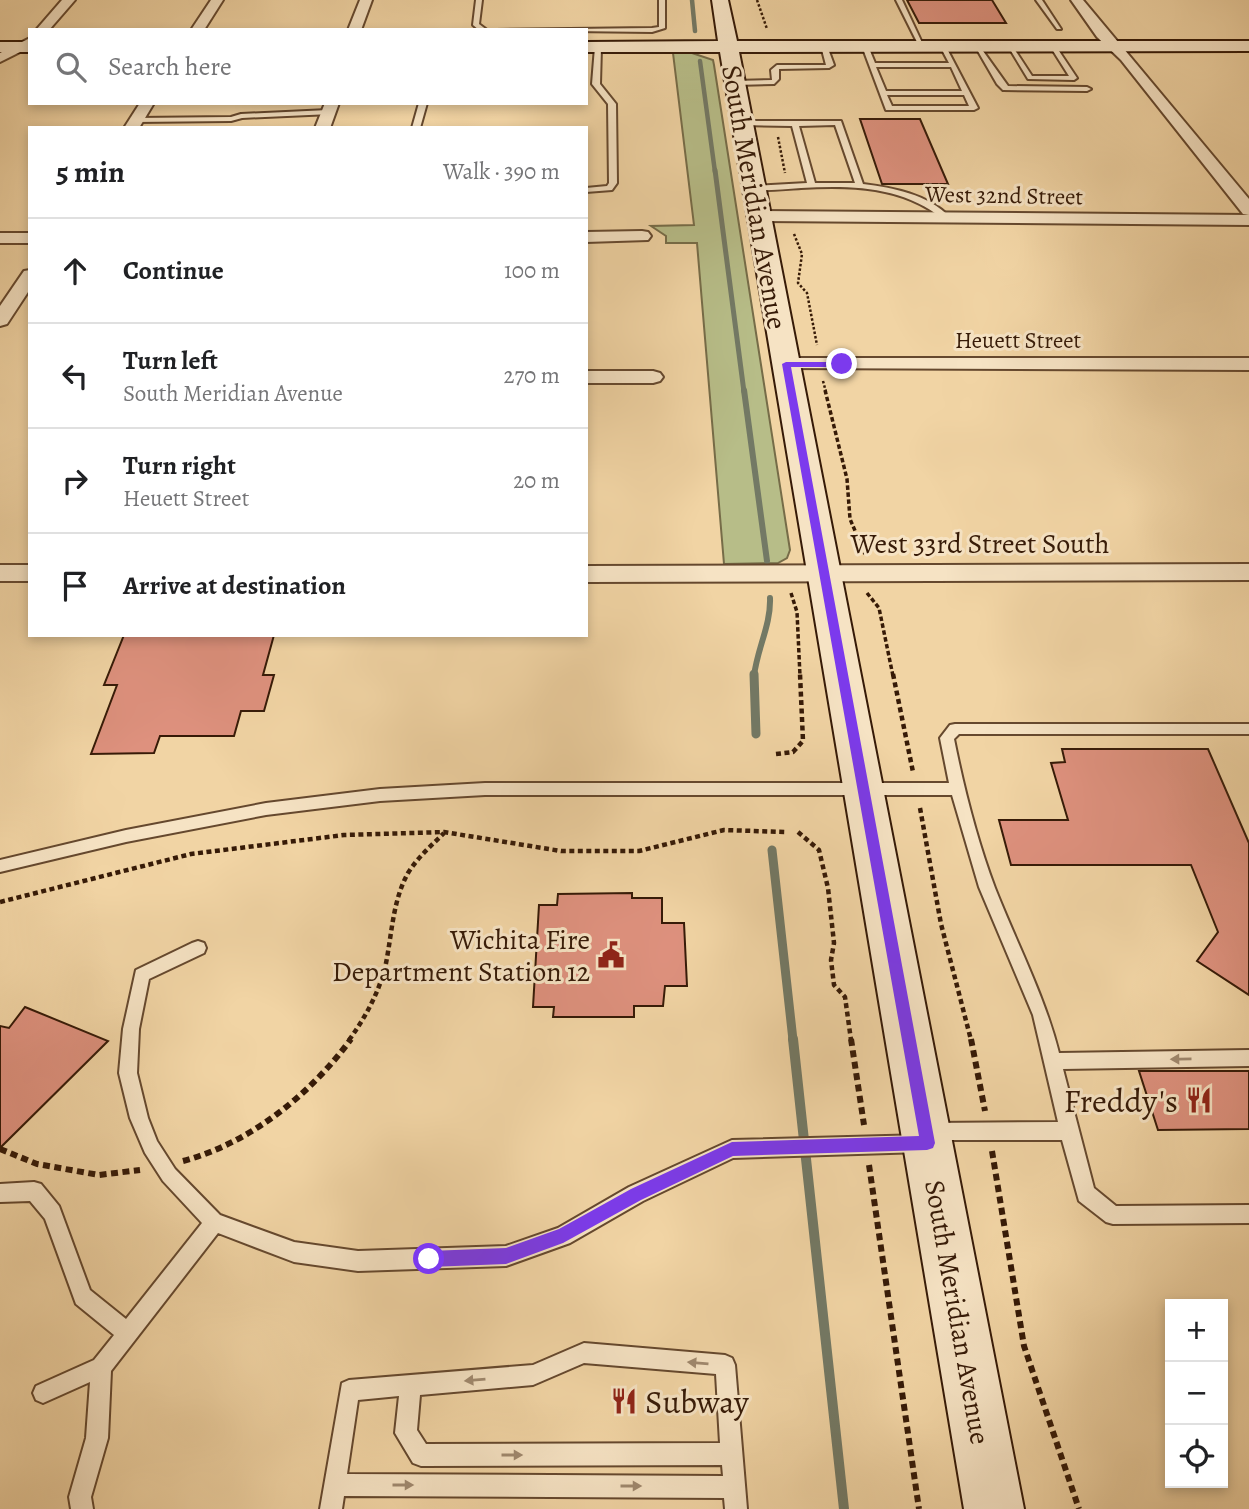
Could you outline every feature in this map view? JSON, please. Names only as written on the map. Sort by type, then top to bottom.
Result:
[{"type":"main road","name":"South Meridian Avenue","points":[[720,0],[731,65],[759,123],[803,364],[824,574],[994,1509]]},
{"type":"main road","points":[[0,47],[27,45]]},
{"type":"main road","points":[[592,47],[731,65],[824,46],[1249,46]]},
{"type":"street","points":[[44,28],[69,0]]},
{"type":"street","points":[[198,28],[216,0]]},
{"type":"street","points":[[355,28],[366,0]]},
{"type":"street","points":[[1077,0],[1249,210]]},
{"type":"street","points":[[0,58],[27,45]]},
{"type":"street","points":[[133,124],[146,105]]},
{"type":"street","points":[[323,126],[330,108]]},
{"type":"street","name":"West 32nd Street","points":[[773,201],[946,217],[1249,220]]},
{"type":"street","points":[[588,237],[642,236]]},
{"type":"street","points":[[0,238],[28,238]]},
{"type":"street","points":[[0,320],[28,278]]},
{"type":"street","name":"Heuett Street","points":[[803,364],[1249,364]]},
{"type":"street","points":[[588,377],[653,377]]},
{"type":"street","name":"West 33rd Street South","points":[[588,574],[1249,572]]},
{"type":"street","points":[[0,573],[28,573]]},
{"type":"lane","points":[[479,0],[476,25],[481,28]]},
{"type":"lane","points":[[588,29],[662,28],[662,0]]},
{"type":"lane","points":[[899,0],[922,46]]},
{"type":"lane","points":[[1039,0],[1059,28]]},
{"type":"lane","points":[[731,65],[774,82],[774,70],[777,67],[831,65],[824,46]]},
{"type":"lane","points":[[865,46],[889,108],[974,108],[943,46]]},
{"type":"lane","points":[[978,46],[1006,88],[1087,89]]},
{"type":"lane","points":[[1011,46],[1030,78],[1074,78],[1053,46]]},
{"type":"lane","points":[[588,190],[609,188],[612,183],[612,104],[596,84],[592,47]]},
{"type":"lane","points":[[872,65],[953,65]]},
{"type":"lane","points":[[588,84],[596,84]]},
{"type":"lane","points":[[883,93],[966,93]]},
{"type":"lane","points":[[417,126],[422,105]]},
{"type":"lane","points":[[133,124],[231,119],[330,108]]},
{"type":"lane","points":[[759,123],[838,123],[859,184]]},
{"type":"lane","points":[[795,124],[812,185]]},
{"type":"lane","points":[[773,201],[812,185],[859,184],[922,201],[938,209],[946,217]]},
{"type":"lane","points":[[1249,729],[955,729],[947,738],[957,789],[987,887],[1041,1015],[1086,1194],[1113,1215],[1249,1214]]},
{"type":"lane","points":[[0,866],[126,836],[253,812],[380,795],[485,789],[957,789]]},
{"type":"lane","points":[[198,948],[142,975],[131,1029],[128,1073],[139,1118],[163,1167],[214,1222],[294,1252],[358,1261],[506,1256],[563,1236],[636,1194],[732,1149],[989,1132],[1069,1132]]},
{"type":"lane","points":[[1052,1060],[1249,1058]]},
{"type":"lane","points":[[0,1193],[34,1191],[52,1213],[83,1297],[128,1333]]},
{"type":"lane","points":[[43,1393],[101,1367],[214,1222]]},
{"type":"lane","points":[[331,1509],[349,1390],[533,1376],[584,1353],[725,1365],[736,1509]]},
{"type":"lane","points":[[82,1509],[80,1497],[97,1438],[101,1367]]},
{"type":"lane","points":[[410,1385],[406,1433],[421,1455],[732,1454]]},
{"type":"lane","points":[[335,1485],[734,1487]]},
{"type":"path","points":[[757,0],[768,31]]},
{"type":"path","points":[[759,123],[773,201],[791,226],[802,254],[798,283],[807,293],[803,364],[847,479],[850,519],[866,550],[862,587],[879,608],[941,924],[976,1058],[1024,1346],[1079,1509]]},
{"type":"path","points":[[776,754],[793,752],[803,741],[797,612],[791,593],[781,591]]},
{"type":"path","points":[[0,902],[191,855],[345,835],[444,832],[561,851],[639,851],[724,830],[785,832]]},
{"type":"path","points":[[0,1150],[37,1164],[99,1175],[163,1167],[217,1151],[279,1114],[326,1069],[367,1015],[384,972],[397,901],[414,863],[444,832]]},
{"type":"green space","points":[[673,53],[692,53],[713,60],[790,550],[787,558],[778,563],[724,564],[697,243],[666,243],[666,236],[651,226],[694,225]]},
{"type":"building","points":[[907,0],[992,0],[1006,23],[919,23]]},
{"type":"building","points":[[860,119],[920,119],[948,184],[882,184]]},
{"type":"building","points":[[123,637],[273,637],[263,675],[274,675],[264,711],[241,711],[234,736],[160,736],[154,753],[91,754],[117,685],[104,685]]},
{"type":"building","points":[[1062,749],[1208,749],[1249,843],[1249,995],[1197,961],[1218,932],[1191,865],[1011,865],[999,820],[1068,820],[1051,763],[1065,762]]},
{"type":"building","name":"Wichita Fire Department Station 12","points":[[632,893],[632,898],[662,898],[662,923],[684,923],[687,986],[665,986],[663,1006],[634,1006],[634,1017],[553,1017],[554,1007],[533,1007],[539,905],[557,905],[558,894]]},
{"type":"building","points":[[25,1007],[108,1041],[0,1148],[0,1026],[9,1028]]},
{"type":"building","name":"Freddy's","points":[[1139,1071],[1249,1071],[1249,1129],[1158,1130]]},
{"type":"waterway","points":[[692,0],[695,31]]},
{"type":"waterway","points":[[700,61],[715,172]]},
{"type":"waterway","points":[[715,170],[744,392]]},
{"type":"waterway","points":[[744,390],[767,561]]},
{"type":"waterway","points":[[754,676],[770,598]]},
{"type":"waterway","points":[[754,676],[756,734]]},
{"type":"waterway","points":[[772,850],[793,1040]]},
{"type":"waterway","points":[[793,1039],[844,1509]]},
{"type":"place","name":"Wichita Fire Department Station 12","points":[[611,955]]},
{"type":"place","name":"Freddy's","points":[[1199,1100]]},
{"type":"place","name":"Subway","points":[[624,1401]]},
{"type":"route","points":[[429,1259],[506,1256],[563,1236],[636,1194],[732,1149],[927,1143],[786,364],[842,364]]}]
